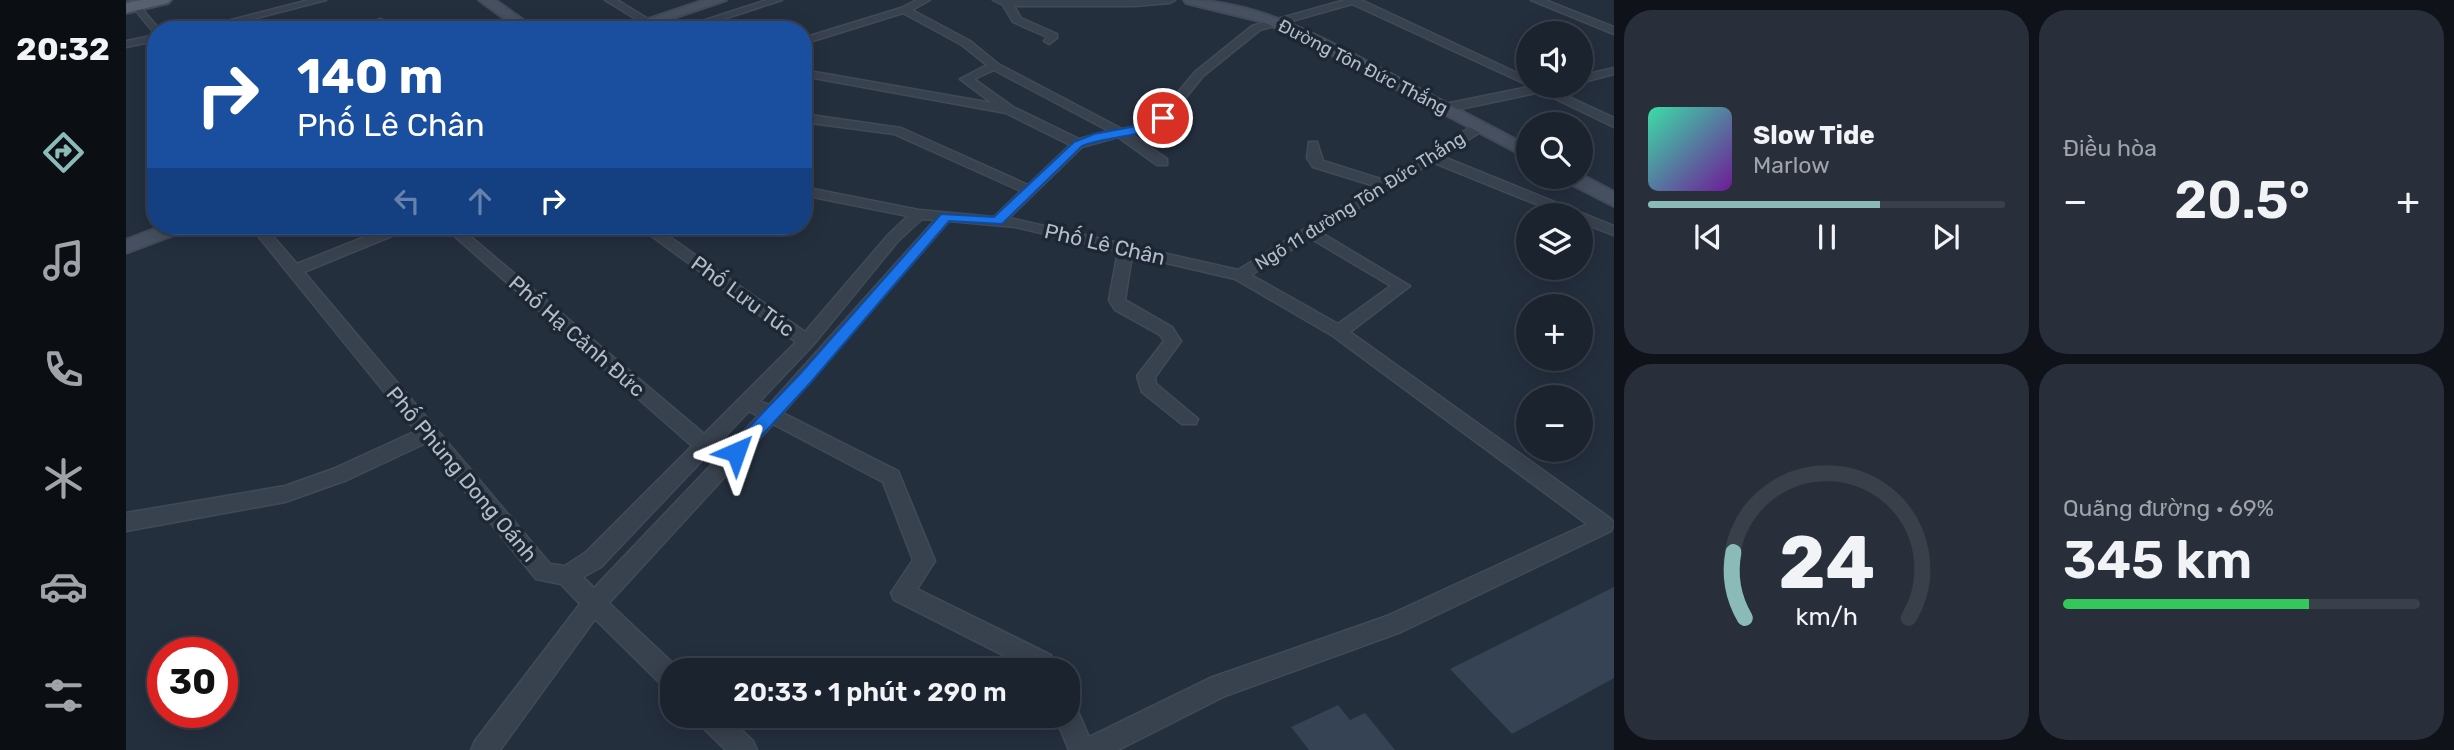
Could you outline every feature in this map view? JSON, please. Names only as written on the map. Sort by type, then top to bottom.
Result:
[{"type":"main road","points":[[134,3],[163,0]]},
{"type":"main road","points":[[486,0],[517,21]]},
{"type":"main road","name":"Đường Tôn Đức Thắng","points":[[1191,0],[1277,23],[1339,51],[1516,147]]},
{"type":"main road","points":[[651,21],[716,1]]},
{"type":"main road","points":[[1593,188],[1614,200]]},
{"type":"main road","points":[[126,247],[157,235]]},
{"type":"street","points":[[234,21],[321,0]]},
{"type":"street","points":[[610,0],[646,21]]},
{"type":"street","points":[[724,21],[777,0]]},
{"type":"street","points":[[812,38],[905,10],[925,0]]},
{"type":"street","points":[[1002,1],[1134,4],[1170,0]]},
{"type":"street","points":[[1536,0],[1614,31]]},
{"type":"street","points":[[716,1],[729,20]]},
{"type":"street","points":[[1002,1],[1017,20],[1053,36],[1049,41]]},
{"type":"street","points":[[997,222],[1078,144],[1119,132],[1150,127],[1163,118],[1199,74],[1256,28],[1355,1],[1516,76]]},
{"type":"street","points":[[134,3],[148,21]]},
{"type":"street","points":[[905,10],[966,43],[994,66],[1119,132],[1162,162]]},
{"type":"street","points":[[372,12],[380,21]]},
{"type":"street","points":[[126,44],[147,40]]},
{"type":"street","points":[[994,66],[966,79],[1009,110],[1078,144]]},
{"type":"street","points":[[1593,77],[1614,72]]},
{"type":"street","points":[[812,75],[1009,110]]},
{"type":"street","points":[[1445,108],[1516,93]]},
{"type":"street","points":[[1566,98],[1614,122]]},
{"type":"street","points":[[812,119],[897,131],[1029,190]]},
{"type":"street","name":"Ngõ 11 đường Tôn Đức Thắng","points":[[1240,275],[1479,127]]},
{"type":"street","points":[[1314,145],[1313,158],[1321,165],[1386,185]]},
{"type":"street","points":[[1431,157],[1545,203]]},
{"type":"street","name":"Phố Lê Chân","points":[[812,193],[919,214],[997,222],[1240,275],[1339,332],[1604,525],[1393,625],[1219,686],[1091,750]]},
{"type":"street","points":[[660,667],[567,576],[593,560],[705,446],[807,341],[893,238],[919,214]]},
{"type":"street","points":[[484,750],[594,603],[771,415],[946,216]]},
{"type":"street","points":[[1593,223],[1614,231]]},
{"type":"street","points":[[1310,232],[1402,286],[1339,332]]},
{"type":"street","name":"Phố Phùng Dong Oánh","points":[[264,235],[544,572],[567,576]]},
{"type":"street","points":[[294,271],[382,235]]},
{"type":"street","name":"Phố Hạ Cảnh Đức","points":[[460,235],[705,446]]},
{"type":"street","name":"Phố Lưu Túc","points":[[658,235],[807,341]]},
{"type":"street","points":[[1126,249],[1117,300],[1121,306],[1166,331],[1173,341],[1145,381],[1148,387],[1189,419]]},
{"type":"street","points":[[747,402],[891,477],[924,561],[902,593],[1033,658]]},
{"type":"street","points":[[126,522],[158,514],[282,495],[317,485],[429,433]]},
{"type":"street","points":[[721,728],[744,750]]},
{"type":"street","points":[[1072,728],[1082,750]]},
{"type":"building","points":[[1614,587],[1614,678],[1512,734],[1450,669]]},
{"type":"building","points":[[1338,705],[1350,720],[1365,713],[1395,750],[1309,750],[1291,727]]},
{"type":"route","points":[[736,452],[805,378],[946,216],[997,222],[1078,144],[1119,132],[1150,127],[1163,118]]}]
